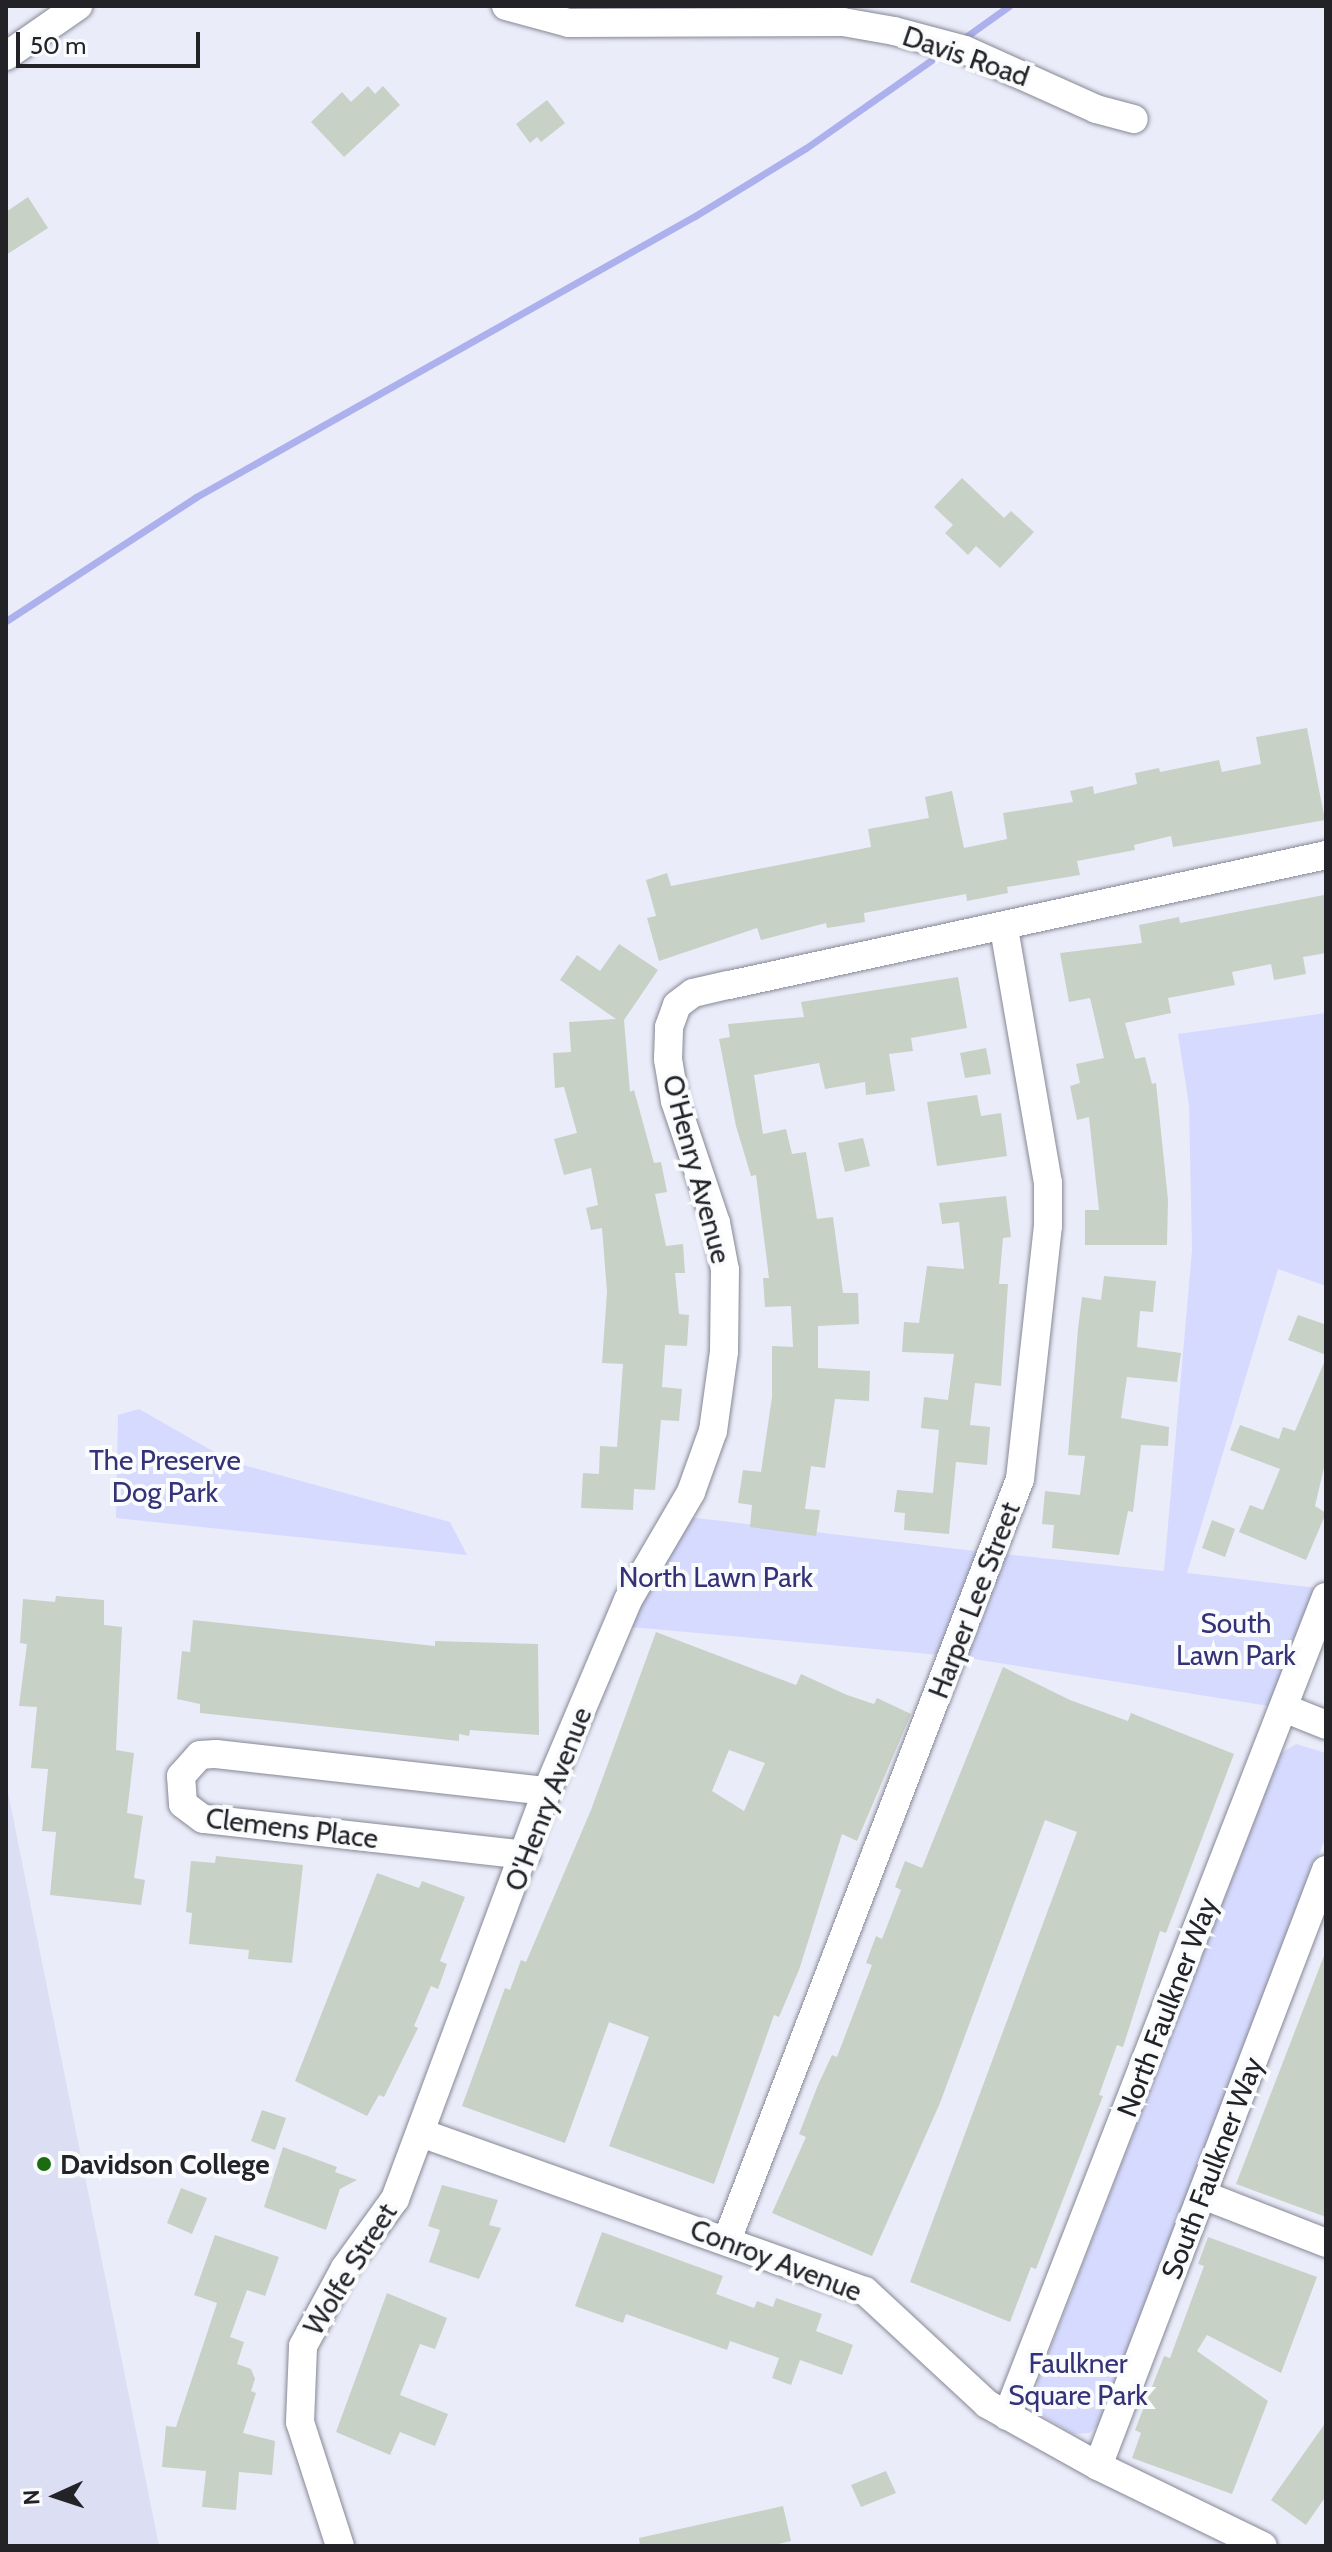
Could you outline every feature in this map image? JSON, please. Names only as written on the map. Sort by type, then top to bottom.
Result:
[{"type":"street","points":[[6,56],[78,6]]},
{"type":"street","name":"Davis Road","points":[[506,6],[593,25],[843,22],[894,31],[965,50],[1096,109],[1134,119]]},
{"type":"street","name":"O'Henry Avenue","points":[[421,2133],[526,1855],[547,1791],[628,1600],[691,1492],[720,1394],[725,1270],[673,1087],[669,1027],[677,1005],[693,993],[1004,928],[1326,855]]},
{"type":"street","name":"Harper Lee Street","points":[[727,2240],[1020,1479],[1047,1237],[1048,1183],[1004,928]]},
{"type":"street","name":"North Faulkner Way","points":[[1007,2416],[1326,1597]]},
{"type":"street","points":[[1284,1708],[1326,1725]]},
{"type":"street","name":"Clemens Place","points":[[526,1855],[203,1819],[183,1804],[181,1776],[200,1755],[216,1754],[547,1791]]},
{"type":"street","name":"South Faulkner Way","points":[[1098,2466],[1326,1870]]},
{"type":"street","name":"Conroy Avenue","points":[[421,2133],[865,2291],[987,2404],[1098,2466],[1263,2546]]},
{"type":"street","name":"Wolfe Street","points":[[340,2546],[300,2422],[303,2346],[345,2268],[395,2199],[421,2133]]},
{"type":"street","points":[[1203,2195],[1326,2243]]},
{"type":"shaded area","name":"Davidson College","points":[[6,1782],[159,2546],[6,2546]]},
{"type":"green space","name":"South Lawn Park","points":[[1326,1013],[1326,1286],[1278,1269],[1187,1573],[1326,1589],[1281,1708],[955,1656],[995,1553],[1164,1571],[1192,1250],[1189,1105],[1178,1034]]},
{"type":"green space","name":"The Preserve Dog Park","points":[[139,1409],[232,1462],[450,1522],[467,1555],[116,1518],[118,1415]]},
{"type":"green space","name":"North Lawn Park","points":[[680,1516],[992,1553],[951,1656],[620,1626]]},
{"type":"green space","name":"Faulkner Square Park","points":[[1296,1744],[1326,1753],[1326,1836],[1101,2423],[1089,2433],[1073,2434],[1035,2411],[1038,2380],[1281,1753]]},
{"type":"building","points":[[368,86],[375,94],[383,86],[400,105],[344,157],[311,122],[342,92],[351,102]]},
{"type":"building","points":[[547,100],[565,123],[541,142],[537,137],[530,143],[516,124]]},
{"type":"building","points":[[28,197],[48,228],[6,255],[6,212]]},
{"type":"building","points":[[962,478],[1004,518],[1011,511],[1034,532],[1000,568],[976,546],[968,555],[945,533],[953,525],[934,507]]},
{"type":"building","points":[[1307,728],[1325,820],[1173,847],[1171,836],[1134,845],[1135,850],[1077,861],[1080,875],[1007,887],[1008,893],[967,901],[966,894],[864,913],[865,922],[827,928],[826,923],[761,940],[757,928],[659,961],[647,918],[656,916],[646,880],[667,873],[671,886],[871,847],[868,829],[929,818],[925,797],[952,791],[964,848],[1007,839],[1003,813],[1073,802],[1070,791],[1093,786],[1094,794],[1137,784],[1135,773],[1159,768],[1160,772],[1219,760],[1222,772],[1261,764],[1256,737]]},
{"type":"building","points":[[1324,895],[1326,953],[1303,957],[1306,974],[1274,980],[1271,964],[1232,972],[1235,985],[1168,998],[1171,1013],[1125,1023],[1135,1059],[1145,1057],[1152,1084],[1156,1083],[1168,1200],[1167,1245],[1085,1245],[1085,1210],[1099,1210],[1089,1117],[1077,1120],[1070,1086],[1080,1083],[1076,1064],[1104,1058],[1090,998],[1069,1002],[1060,953],[1142,943],[1139,925],[1179,917],[1180,923]]},
{"type":"building","points":[[619,944],[658,970],[624,1020],[630,1092],[634,1090],[654,1163],[661,1162],[667,1192],[655,1194],[666,1246],[683,1244],[685,1273],[675,1273],[679,1314],[689,1315],[687,1346],[665,1345],[662,1387],[682,1389],[679,1421],[661,1420],[655,1490],[634,1489],[633,1510],[581,1508],[583,1473],[599,1474],[600,1446],[617,1447],[623,1364],[602,1363],[607,1292],[602,1228],[591,1230],[586,1208],[598,1205],[591,1168],[564,1175],[554,1139],[577,1133],[564,1087],[555,1088],[553,1053],[571,1052],[569,1022],[616,1019],[560,980],[577,955],[600,971]]},
{"type":"building","points":[[958,977],[967,1028],[911,1038],[913,1051],[889,1054],[895,1091],[866,1095],[865,1082],[825,1089],[819,1063],[754,1075],[763,1134],[786,1129],[792,1154],[806,1152],[817,1219],[833,1217],[843,1293],[858,1293],[859,1324],[818,1326],[818,1368],[870,1371],[869,1401],[835,1399],[825,1468],[811,1466],[805,1509],[820,1510],[816,1536],[750,1527],[752,1505],[738,1503],[743,1470],[761,1472],[772,1397],[772,1346],[793,1347],[791,1306],[765,1307],[763,1278],[769,1278],[756,1175],[751,1176],[736,1126],[719,1039],[730,1037],[728,1024],[804,1017],[801,1002]]},
{"type":"building","points":[[986,1048],[991,1074],[965,1078],[960,1053]]},
{"type":"building","points":[[977,1095],[981,1116],[1001,1113],[1007,1156],[937,1166],[927,1102]]},
{"type":"building","points":[[863,1138],[870,1166],[845,1172],[838,1143]]},
{"type":"building","points":[[1006,1196],[1011,1237],[1003,1238],[999,1284],[1008,1284],[1001,1386],[975,1383],[970,1425],[990,1427],[987,1465],[956,1462],[949,1534],[904,1530],[905,1513],[894,1512],[897,1490],[933,1493],[939,1430],[921,1428],[924,1397],[948,1400],[954,1354],[902,1352],[904,1322],[919,1323],[927,1266],[964,1269],[959,1222],[942,1224],[939,1203]]},
{"type":"building","points":[[1104,1276],[1156,1281],[1153,1312],[1140,1311],[1137,1347],[1181,1353],[1177,1382],[1127,1377],[1121,1418],[1169,1427],[1168,1446],[1141,1445],[1133,1512],[1128,1511],[1119,1555],[1052,1548],[1054,1525],[1042,1524],[1045,1491],[1080,1495],[1085,1456],[1068,1455],[1078,1329],[1082,1297],[1101,1300]]},
{"type":"building","points":[[1298,1315],[1324,1324],[1326,1355],[1288,1340]]},
{"type":"building","points":[[1326,1358],[1326,1459],[1315,1506],[1326,1513],[1306,1560],[1239,1532],[1250,1505],[1263,1510],[1280,1469],[1230,1450],[1240,1425],[1279,1439],[1283,1427],[1295,1431]]},
{"type":"building","points":[[1212,1520],[1235,1529],[1225,1557],[1202,1548]]},
{"type":"building","points":[[56,1596],[104,1600],[104,1625],[122,1627],[116,1750],[134,1753],[127,1813],[143,1816],[134,1878],[145,1880],[141,1905],[50,1895],[56,1832],[42,1831],[48,1769],[31,1768],[37,1707],[19,1706],[27,1644],[20,1643],[23,1599],[55,1602]]},
{"type":"building","points":[[193,1620],[435,1646],[435,1641],[538,1644],[539,1735],[470,1730],[469,1736],[459,1734],[459,1741],[200,1713],[200,1704],[177,1699],[182,1651],[190,1652]]},
{"type":"building","points":[[656,1632],[796,1685],[801,1674],[847,1695],[874,1704],[877,1698],[911,1714],[857,1841],[842,1834],[799,1970],[779,2017],[774,2015],[714,2184],[609,2146],[649,2037],[609,2022],[565,2143],[462,2106],[505,1988],[510,1990],[521,1960],[526,1962],[591,1810]],"holes":[[[729,1750],[765,1763],[744,1811],[712,1791]]]},
{"type":"building","points":[[1003,1667],[1070,1700],[1128,1721],[1131,1713],[1234,1754],[1166,1933],[1160,1931],[1123,2047],[1117,2045],[1099,2095],[1103,2096],[1036,2269],[1031,2267],[1010,2322],[910,2282],[1077,1832],[1045,1820],[940,2103],[872,2256],[772,2213],[806,2137],[799,2134],[818,2085],[832,2055],[837,2057],[872,1965],[866,1963],[876,1936],[882,1939],[901,1890],[895,1887],[905,1861],[922,1868]]},
{"type":"building","points":[[216,1856],[303,1865],[292,1963],[248,1959],[249,1950],[189,1944],[192,1913],[186,1912],[191,1861],[215,1863]]},
{"type":"building","points":[[377,1873],[419,1888],[422,1881],[465,1897],[440,1961],[447,1964],[438,1989],[431,1986],[414,2026],[418,2028],[384,2097],[379,2095],[367,2116],[295,2081]]},
{"type":"building","points":[[1326,1953],[1326,2217],[1236,2184]]},
{"type":"building","points":[[262,2110],[286,2118],[275,2150],[251,2141]]},
{"type":"building","points":[[283,2147],[337,2167],[335,2172],[357,2180],[340,2189],[326,2230],[264,2207]]},
{"type":"building","points":[[442,2185],[498,2200],[489,2225],[501,2228],[479,2279],[429,2262],[440,2230],[428,2226]]},
{"type":"building","points":[[181,2188],[207,2198],[192,2234],[167,2223]]},
{"type":"building","points":[[602,2232],[723,2276],[716,2294],[754,2308],[757,2301],[773,2307],[776,2298],[822,2314],[816,2331],[853,2345],[842,2375],[800,2360],[791,2385],[772,2378],[779,2358],[730,2341],[727,2350],[626,2314],[623,2323],[575,2306]]},
{"type":"building","points":[[215,2235],[279,2257],[265,2296],[247,2290],[230,2337],[244,2342],[237,2364],[251,2369],[255,2379],[251,2391],[256,2393],[243,2433],[275,2441],[272,2475],[239,2472],[236,2510],[202,2507],[206,2471],[162,2467],[166,2426],[176,2427],[217,2303],[194,2295]]},
{"type":"building","points":[[1208,2237],[1317,2277],[1281,2373],[1207,2335],[1197,2351],[1268,2401],[1232,2494],[1132,2458],[1141,2433],[1135,2430],[1164,2356],[1170,2358],[1204,2266],[1198,2264]]},
{"type":"building","points":[[387,2293],[447,2318],[435,2349],[420,2344],[400,2395],[448,2414],[435,2446],[400,2432],[390,2455],[336,2432]]},
{"type":"building","points":[[1326,2422],[1326,2496],[1306,2525],[1271,2500]]},
{"type":"building","points":[[886,2471],[896,2493],[861,2507],[851,2485]]},
{"type":"building","points":[[783,2506],[791,2541],[770,2546],[640,2546],[639,2538]]},
{"type":"waterway","points":[[960,41],[1009,6]]},
{"type":"waterway","points":[[6,621],[196,497],[695,216],[806,148],[943,52]]},
{"type":"place","name":"Davidson College","points":[[44,2164]]}]
